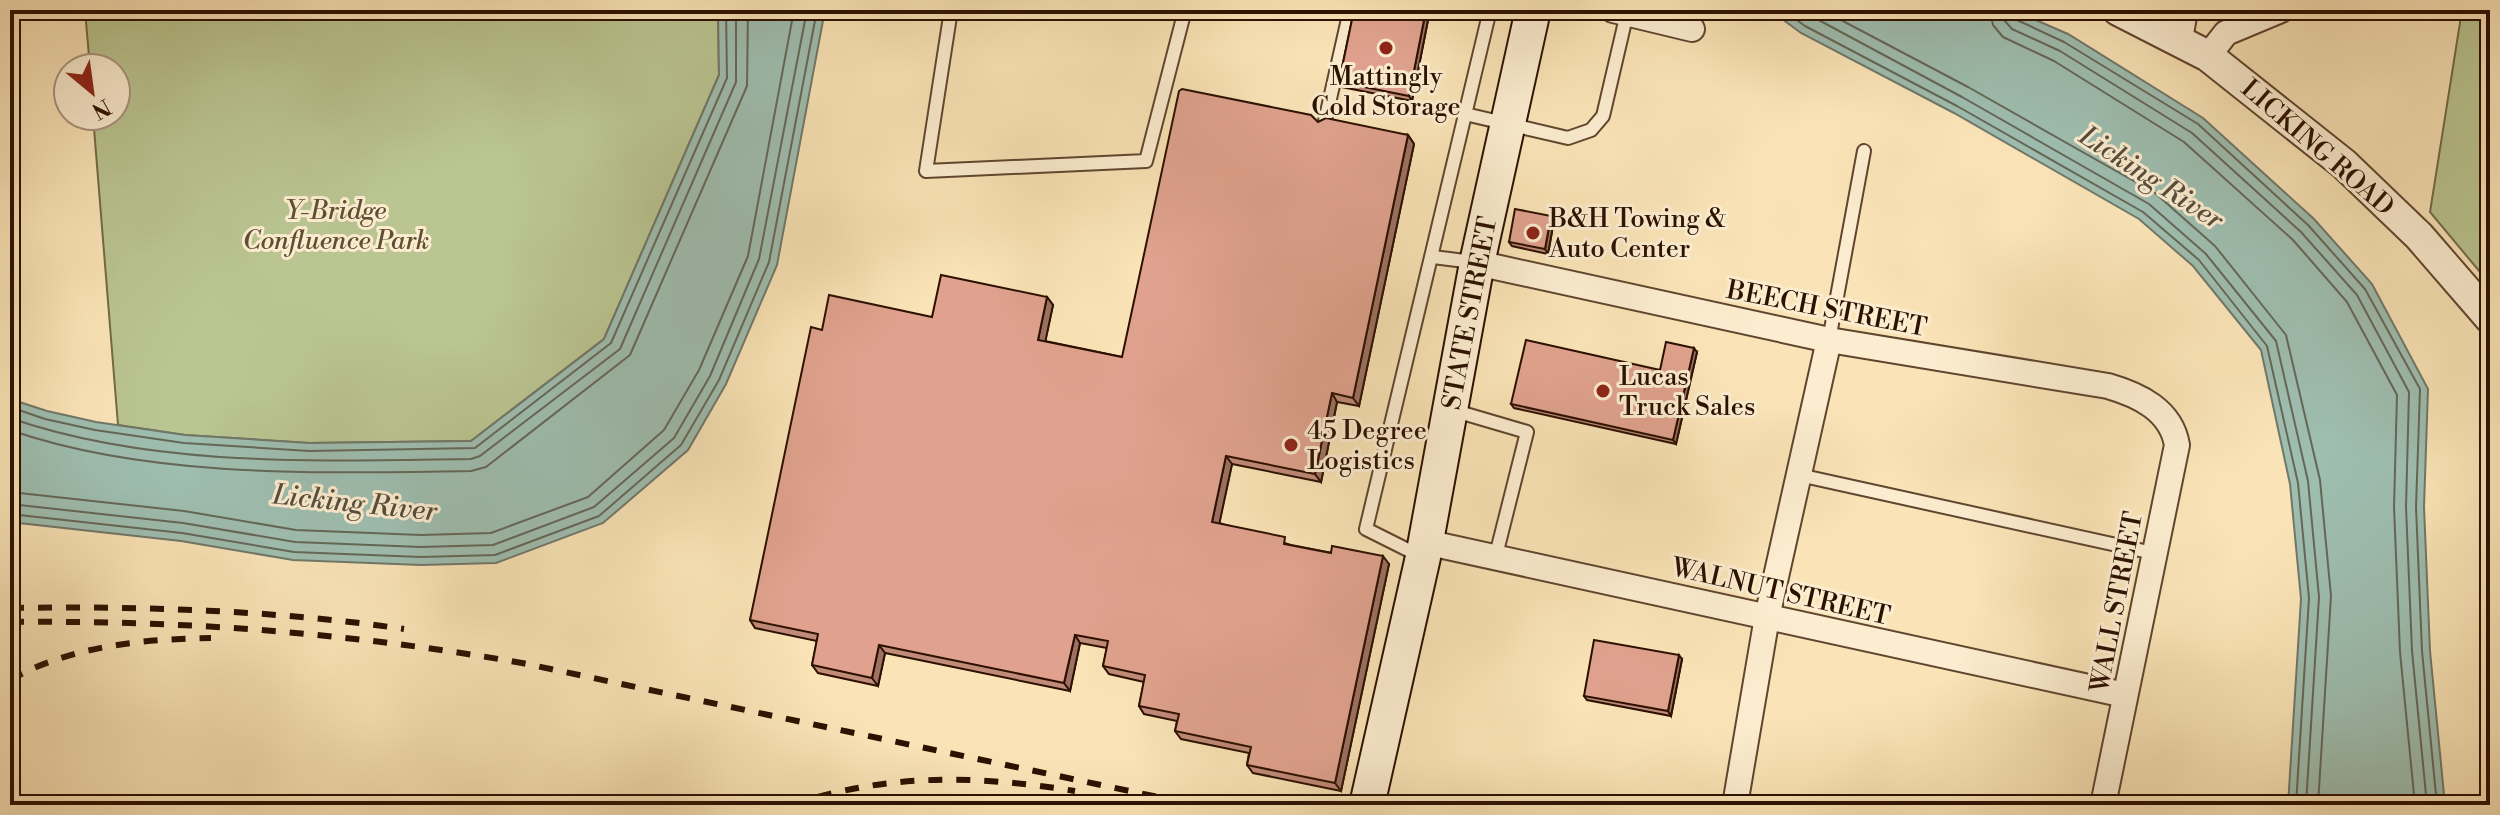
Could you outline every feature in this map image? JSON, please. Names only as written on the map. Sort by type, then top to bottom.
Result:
[{"type":"main road","name":"STATE STREET","points":[[1367,805],[1424,549],[1477,263],[1533,10]]},
{"type":"street","name":"LICKING ROAD","points":[[2118,10],[2208,56],[2344,164],[2419,236],[2490,318]]},
{"type":"street","points":[[2180,40],[2185,10]]},
{"type":"street","points":[[2208,56],[2226,33],[2281,10]]},
{"type":"street","points":[[1620,12],[1692,29]]},
{"type":"street","name":"BEECH STREET","points":[[1477,263],[1829,340],[2108,386],[2134,394],[2161,413]]},
{"type":"street","points":[[1735,805],[1767,617],[1829,340]]},
{"type":"street","name":"WALL STREET","points":[[2103,805],[2177,445],[2175,434],[2161,413]]},
{"type":"street","name":"WALNUT STREET","points":[[1424,549],[1496,555],[2125,695]]},
{"type":"lane","points":[[951,10],[926,171],[1146,161],[1185,10]]},
{"type":"lane","points":[[1325,121],[1350,10]]},
{"type":"lane","points":[[1424,549],[1366,529],[1490,10]]},
{"type":"lane","points":[[1465,114],[1568,138],[1591,130],[1603,116],[1620,12]]},
{"type":"lane","points":[[1829,340],[1864,151]]},
{"type":"lane","points":[[1433,257],[1477,263]]},
{"type":"lane","points":[[1450,409],[1527,432],[1496,555]]},
{"type":"lane","points":[[1799,475],[2153,553]]},
{"type":"green space","name":"Y-Bridge Confluence Park","points":[[85,10],[718,10],[719,75],[604,339],[471,441],[309,443],[185,435],[118,425],[94,132],[132,132],[132,52],[89,52]]},
{"type":"green space","points":[[2462,10],[2490,10],[2490,284],[2430,212]]},
{"type":"water","name":"Licking River","points":[[718,10],[825,10],[777,265],[726,384],[688,450],[603,523],[496,563],[421,565],[293,560],[181,541],[10,522],[10,399],[96,422],[185,435],[309,443],[471,441],[604,339],[719,75]]},
{"type":"water","name":"Licking River","points":[[1770,10],[2013,10],[2068,34],[2203,118],[2314,219],[2372,284],[2428,389],[2424,507],[2430,651],[2445,805],[2288,805],[2301,599],[2290,484],[2261,350],[2193,266],[2139,219],[1954,113],[1801,33]]},
{"type":"building","name":"Mattingly Cold Storage","points":[[1354,10],[1426,10],[1409,96],[1339,82]]},
{"type":"building","points":[[1182,89],[1311,115],[1318,122],[1326,118],[1408,135],[1353,398],[1332,393],[1315,474],[1226,456],[1212,522],[1285,537],[1284,544],[1331,553],[1332,546],[1383,556],[1335,783],[1247,765],[1251,747],[1175,731],[1179,714],[1139,706],[1145,675],[1103,666],[1108,641],[1075,635],[1064,683],[879,645],[872,678],[812,665],[818,634],[750,620],[811,327],[822,330],[829,295],[932,317],[941,275],[1047,297],[1038,340],[1122,357],[1179,91]]},
{"type":"building","name":"B&H Towing & Auto Center","points":[[1515,209],[1551,216],[1545,249],[1509,242]]},
{"type":"building","name":"Lucas Truck Sales","points":[[1526,340],[1660,370],[1666,342],[1694,348],[1673,440],[1511,404]]},
{"type":"building","points":[[1594,640],[1679,655],[1668,711],[1584,696]]},
{"type":"railway","points":[[10,608],[207,611],[306,617],[404,629]]},
{"type":"railway","points":[[10,622],[139,623],[267,630],[458,653],[522,663],[1196,805]]},
{"type":"railway","points":[[10,680],[33,668],[82,652],[159,640],[211,638]]},
{"type":"railway","points":[[791,805],[863,787],[932,780],[1002,782],[1075,791]]},
{"type":"place","name":"Mattingly Cold Storage","points":[[1386,48]]},
{"type":"place","name":"B&H Towing & Auto Center","points":[[1533,233]]},
{"type":"place","name":"Lucas Truck Sales","points":[[1603,391]]},
{"type":"place","name":"45 Degree Logistics","points":[[1291,445]]}]
